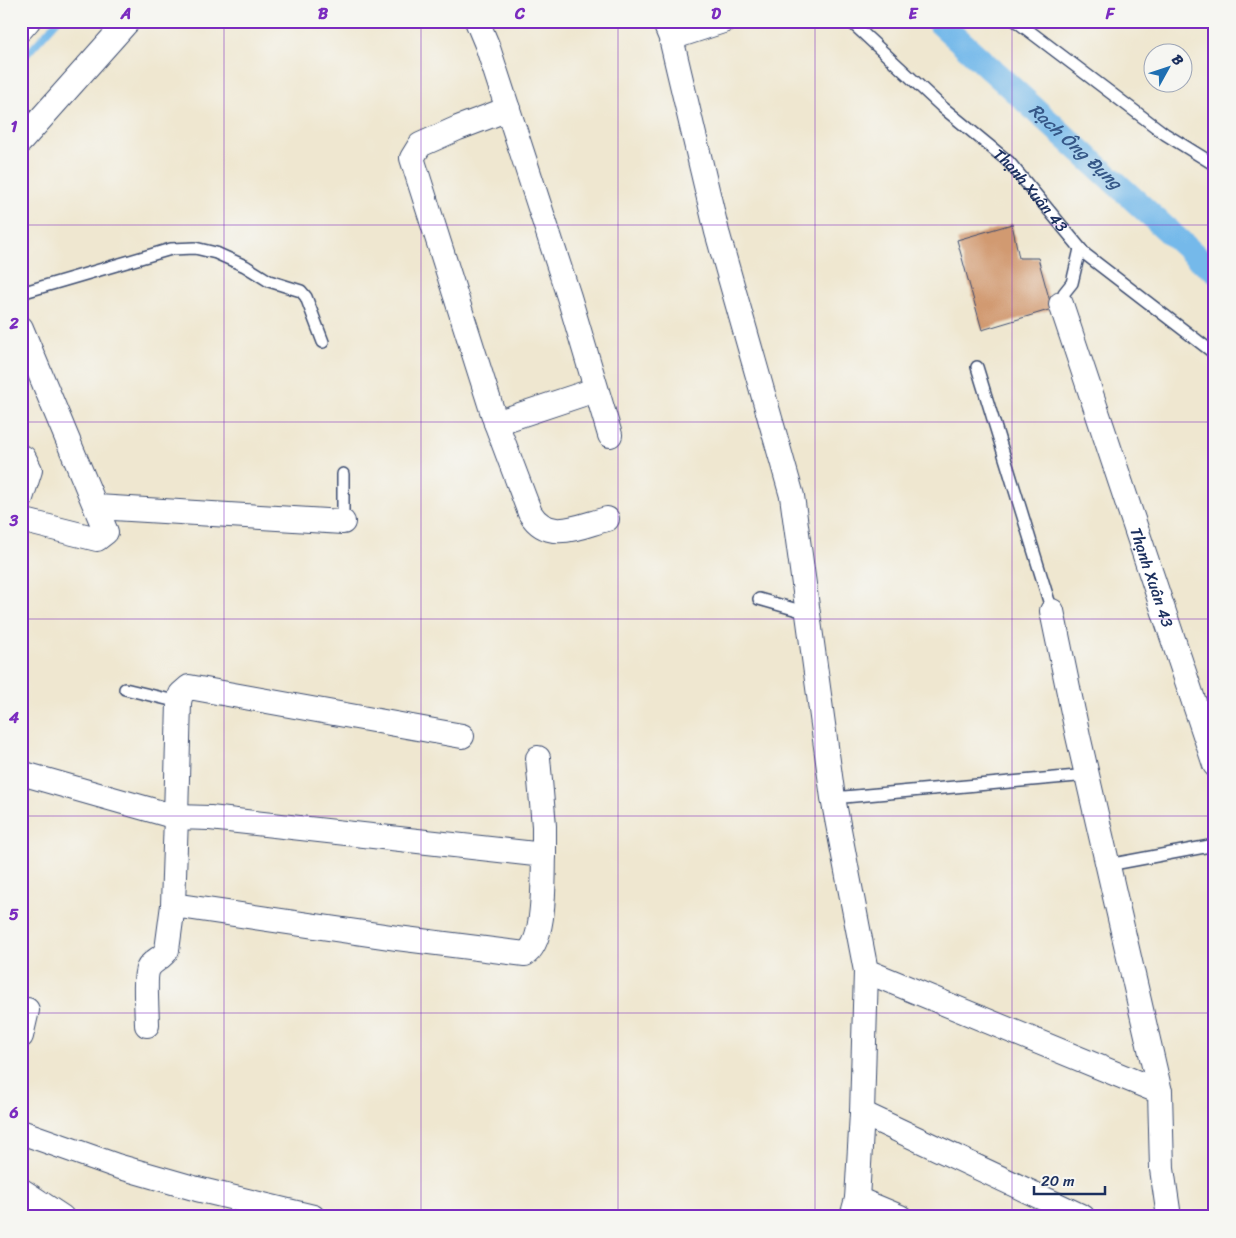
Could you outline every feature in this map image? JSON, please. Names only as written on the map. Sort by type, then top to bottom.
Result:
[{"type":"street","points":[[21,29],[28,21]]},
{"type":"street","points":[[21,141],[128,21]]},
{"type":"street","points":[[477,21],[487,45],[569,297],[595,390],[610,435]]},
{"type":"street","points":[[723,21],[668,30],[717,232],[792,496],[833,798],[866,971],[862,1113],[854,1208],[900,1217]]},
{"type":"street","points":[[508,110],[420,145],[412,158],[496,423],[530,513],[539,524],[553,532],[607,519]]},
{"type":"street","name":"Thạnh Xuân 43","points":[[1060,304],[1212,749]]},
{"type":"street","points":[[21,328],[106,532],[97,539],[21,520]]},
{"type":"street","points":[[496,423],[595,390]]},
{"type":"street","points":[[21,457],[24,458],[30,470],[21,498]]},
{"type":"street","points":[[97,507],[343,522]]},
{"type":"street","points":[[1052,611],[1160,1092],[1162,1169],[1170,1217]]},
{"type":"street","points":[[147,1025],[147,970],[167,950],[173,905],[179,702],[181,694],[189,687],[462,736]]},
{"type":"street","points":[[173,905],[397,938],[525,954],[533,947],[540,929],[544,826],[538,758]]},
{"type":"street","points":[[21,772],[176,817],[210,818],[544,855]]},
{"type":"street","points":[[866,971],[1160,1092]]},
{"type":"street","points":[[21,1036],[27,1010]]},
{"type":"street","points":[[862,1113],[1083,1217]]},
{"type":"street","points":[[21,1132],[126,1168],[197,1189],[313,1217]]},
{"type":"street","points":[[21,1190],[62,1217]]},
{"type":"lane","name":"Thạnh Xuân 43","points":[[850,21],[942,106],[1009,162],[1080,249],[1215,354]]},
{"type":"lane","points":[[1016,21],[1165,134],[1215,165]]},
{"type":"lane","points":[[21,293],[171,249],[196,248],[216,253],[245,266],[269,281],[301,291],[306,298],[323,342]]},
{"type":"lane","points":[[1060,304],[1064,293],[1072,282],[1080,249]]},
{"type":"lane","points":[[977,367],[1052,611]]},
{"type":"lane","points":[[343,474],[343,522]]},
{"type":"lane","points":[[759,599],[808,613]]},
{"type":"lane","points":[[125,689],[179,702]]},
{"type":"lane","points":[[833,798],[1088,775]]},
{"type":"lane","points":[[1108,865],[1215,844]]},
{"type":"building","points":[[1012,224],[1019,258],[1038,258],[1052,309],[982,330],[957,240]]},
{"type":"waterway","points":[[21,61],[57,21]]},
{"type":"waterway","name":"Rạch Ông Đụng","points":[[938,21],[1198,258],[1215,270]]}]
